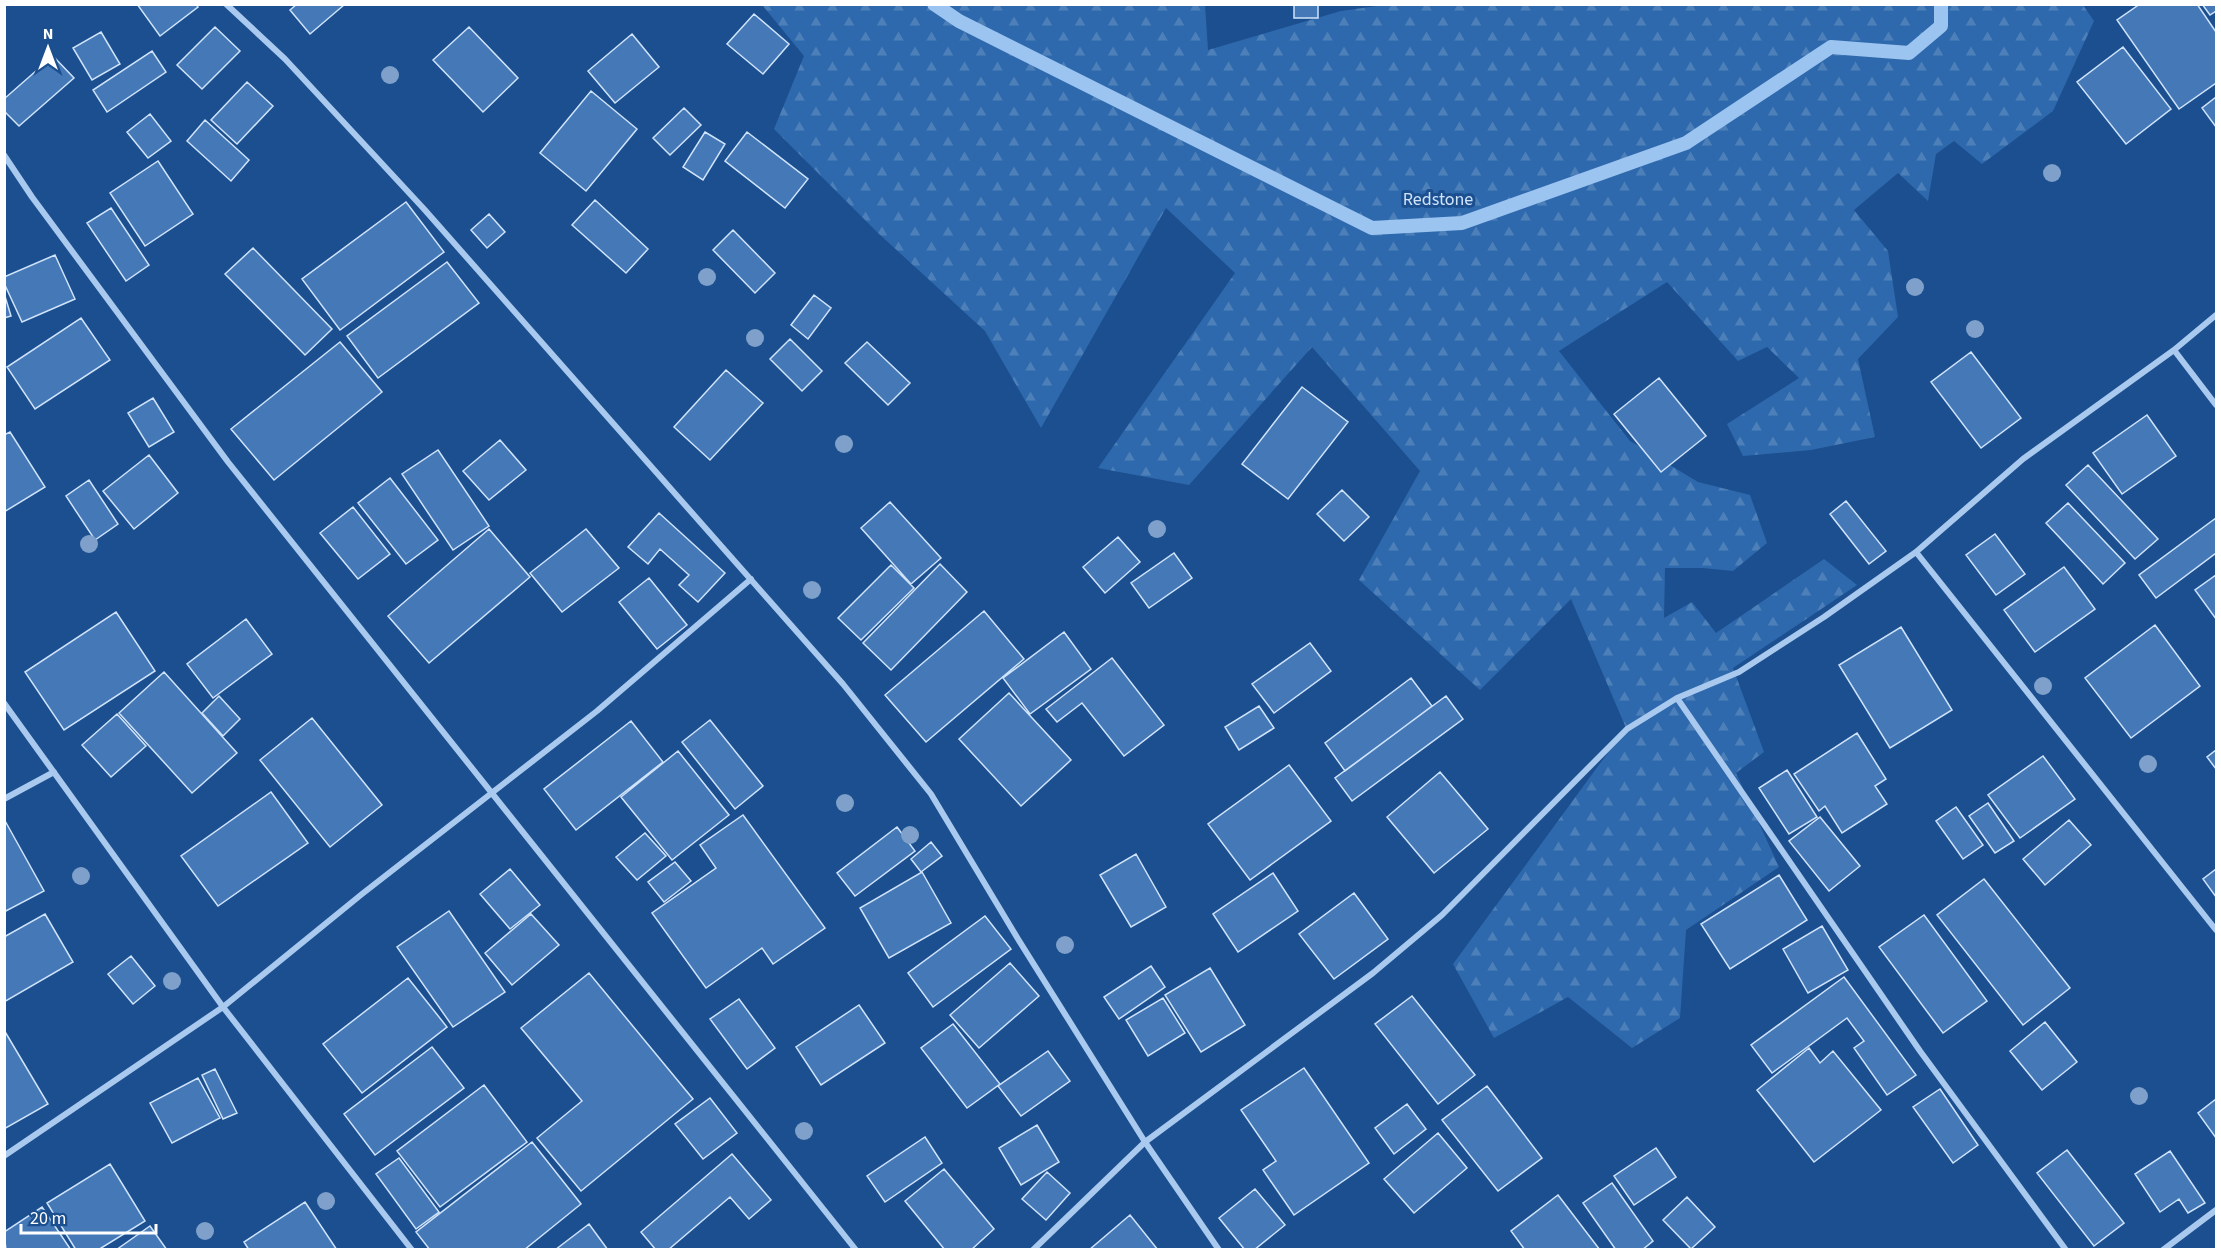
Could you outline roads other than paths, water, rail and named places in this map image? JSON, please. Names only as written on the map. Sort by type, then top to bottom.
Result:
[{"type":"street","points":[[226,4],[285,59],[417,201],[843,684],[931,794],[1018,939],[1145,1142],[1219,1250]]},
{"type":"street","points":[[4,155],[32,197],[228,462],[856,1250]]},
{"type":"street","points":[[1033,1250],[1145,1142],[1373,973],[1442,915],[1627,729],[1677,698],[1739,672],[1916,552],[2023,459],[2174,350],[2217,315]]},
{"type":"street","points":[[2174,350],[2217,405]]},
{"type":"street","points":[[1916,552],[2217,930]]},
{"type":"street","points":[[4,1156],[223,1007],[362,894],[597,711],[751,579]]},
{"type":"street","points":[[1677,698],[1920,1052],[2066,1250]]},
{"type":"street","points":[[4,703],[223,1007],[412,1250]]},
{"type":"street","points":[[4,799],[54,772]]},
{"type":"street","points":[[2163,1250],[2217,1210]]},
{"type":"waterway","points":[[934,4],[959,21],[1372,228],[1462,223],[1686,143],[1831,47],[1909,53],[1941,26],[1941,4]]},
{"type":"park label","name":"Redstone","points":[[1438,199]]}]
